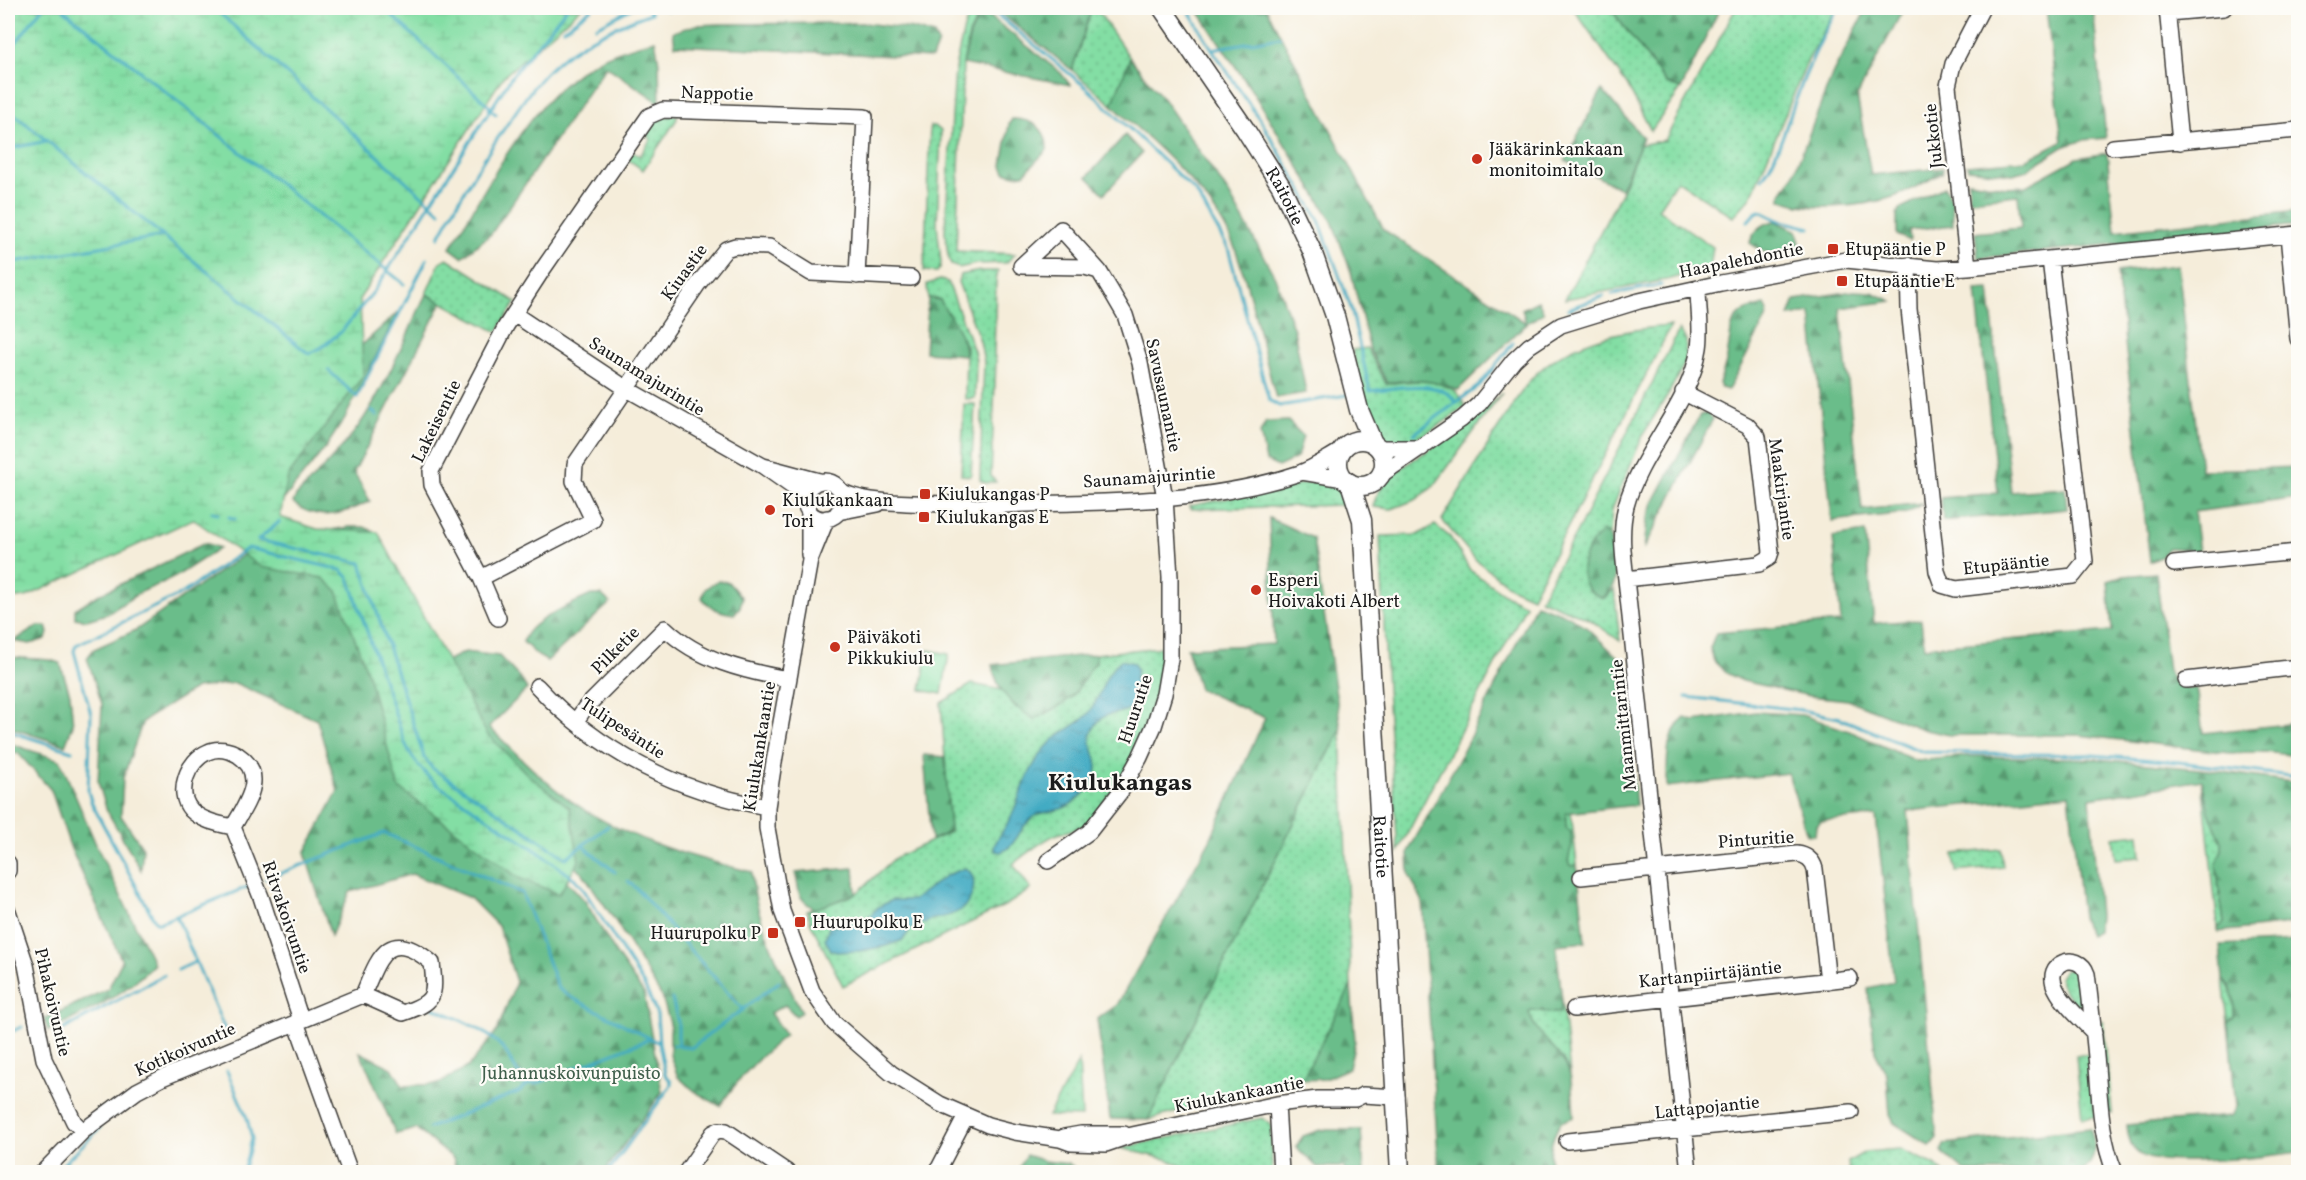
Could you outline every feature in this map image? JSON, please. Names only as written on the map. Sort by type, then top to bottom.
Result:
[{"type":"main road","name":"Raitotie","points":[[1161,8],[1245,129],[1281,186],[1312,251],[1335,316],[1359,410],[1376,445]]},
{"type":"main road","name":"Raitotie","points":[[1359,410],[1338,466],[1347,481],[1362,520],[1398,1103],[1400,1173]]},
{"type":"main road","points":[[1346,446],[1367,440],[1376,445],[1384,460],[1376,479],[1364,486],[1347,481]]},
{"type":"main road","name":"Raitotie","points":[[1362,520],[1376,479]]},
{"type":"street","name":"Jukkotie","points":[[1968,267],[1948,86],[1953,64],[1982,8]]},
{"type":"street","points":[[2180,142],[2167,10],[2224,8]]},
{"type":"street","name":"Nappotie","points":[[514,314],[639,130],[650,116],[663,110],[865,117],[857,276]]},
{"type":"street","points":[[2113,147],[2298,130]]},
{"type":"street","name":"Haapalehdontie","points":[[1376,479],[1462,419],[1479,404],[1514,360],[1529,346],[1562,325],[1639,301],[1846,260],[1937,269],[2293,235]]},
{"type":"street","points":[[2293,235],[2298,339]]},
{"type":"street","name":"Kiuastie","points":[[627,389],[698,284],[726,249],[735,246],[769,248],[811,273],[911,278]]},
{"type":"street","name":"Etupääntie","points":[[1908,265],[1909,309],[1937,571],[1942,585],[1956,589],[2073,576],[2085,561],[2050,259]]},
{"type":"street","name":"Savusaunantie","points":[[1099,271],[1125,315],[1140,363],[1165,498]]},
{"type":"street","name":"Maanmittarintie","points":[[1689,1173],[1622,527],[1633,487],[1694,367],[1700,346],[1698,288]]},
{"type":"street","name":"Saunamajurintie","points":[[514,314],[627,389],[763,466],[800,492],[807,505]]},
{"type":"street","name":"Lakeisentie","points":[[498,618],[484,591],[481,578],[432,485],[431,471],[514,314]]},
{"type":"street","points":[[481,578],[593,520],[574,481],[574,464],[627,389]]},
{"type":"street","name":"Maakirjantie","points":[[1626,579],[1759,564],[1769,558],[1771,552],[1758,437],[1747,425],[1683,392]]},
{"type":"street","points":[[1376,445],[1422,448]]},
{"type":"street","name":"Saunamajurintie","points":[[841,491],[849,496],[887,502],[955,504],[976,507],[997,504],[1165,498],[1228,491],[1302,472],[1346,446]]},
{"type":"street","name":"Saunamajurintie","points":[[763,466],[819,482]]},
{"type":"street","name":"Saunamajurintie","points":[[1302,472],[1347,481]]},
{"type":"street","points":[[819,482],[832,483],[841,491],[843,502],[833,515],[817,517],[807,505],[809,488],[819,482]]},
{"type":"street","name":"Huurutie","points":[[1048,861],[1089,832],[1108,809],[1140,757],[1154,726],[1164,694],[1170,659],[1170,577],[1165,498]]},
{"type":"street","name":"Saunamajurintie","points":[[833,515],[887,502]]},
{"type":"street","name":"Kiulukankaantie","points":[[807,505],[810,560]]},
{"type":"street","name":"Kiulukankaantie","points":[[833,515],[810,560],[767,807],[768,837],[782,911],[812,992],[834,1023],[873,1058],[915,1090],[966,1116],[1015,1132],[1082,1144],[1106,1144],[1132,1135],[1277,1104],[1318,1099],[1355,1099],[1363,1105],[1398,1103]]},
{"type":"street","points":[[2174,564],[2298,552]]},
{"type":"street","name":"Pilketie","points":[[576,722],[585,708],[665,628],[688,646],[716,660],[788,680]]},
{"type":"street","points":[[2186,680],[2298,667]]},
{"type":"street","name":"Tulipesäntie","points":[[537,686],[576,722],[636,764],[676,783],[714,797],[767,807]]},
{"type":"street","points":[[210,750],[230,750],[246,760],[254,778],[250,798],[233,827],[210,822],[190,809],[183,792],[188,771],[197,758],[210,750]]},
{"type":"street","name":"Ritvakoivuntie","points":[[233,827],[261,897],[299,1021],[350,1173]]},
{"type":"street","name":"Pinturitie","points":[[1581,877],[1797,854],[1808,858],[1815,869],[1828,981]]},
{"type":"street","points":[[8,863],[8,871]]},
{"type":"street","name":"Pihakoivuntie","points":[[8,912],[26,965],[44,1059],[74,1122],[83,1131]]},
{"type":"street","points":[[392,948],[416,949],[432,963],[435,989],[425,1005],[403,1013],[363,996],[379,957],[392,948]]},
{"type":"street","name":"Kartanpiirtäjäntie","points":[[1574,1009],[1850,978]]},
{"type":"street","name":"Kotikoivuntie","points":[[44,1173],[83,1131],[137,1091],[162,1078],[363,996]]},
{"type":"street","points":[[2094,1033],[2103,1133],[2115,1173]]},
{"type":"street","points":[[1277,1104],[1281,1173]]},
{"type":"street","name":"Lattapojantie","points":[[1566,1141],[1851,1112]]},
{"type":"street","points":[[937,1173],[966,1116]]},
{"type":"street","points":[[686,1173],[713,1133],[719,1130],[726,1131],[787,1173]]},
{"type":"green space","points":[[8,8],[581,8],[503,77],[360,298],[363,376],[288,476],[280,517],[317,529],[378,532],[487,734],[529,776],[570,808],[579,861],[559,894],[519,878],[398,787],[368,674],[337,591],[323,578],[261,567],[193,519],[26,597],[8,599]]},
{"type":"green space","points":[[973,8],[982,8],[969,35],[963,63],[956,251],[1015,254],[1006,263],[976,264],[959,268],[951,265],[945,232],[955,68],[964,28]]},
{"type":"green space","points":[[994,8],[1092,8],[1072,70]]},
{"type":"green space","points":[[1092,8],[1096,8],[1130,58],[1112,105],[1072,70]]},
{"type":"green space","points":[[1196,8],[1266,8],[1384,230],[1526,323],[1522,309],[1538,301],[1544,313],[1527,323],[1458,390],[1423,381],[1387,383],[1370,350],[1351,272],[1332,221],[1254,94]]},
{"type":"green space","points":[[1573,8],[1610,8],[1667,84],[1681,89],[1651,131],[1627,85]]},
{"type":"green space","points":[[1610,8],[1720,8],[1681,89],[1667,84]]},
{"type":"green space","points":[[1736,8],[1836,8],[1807,62],[1751,197],[1733,217],[1677,180],[1658,209],[1713,247],[1710,268],[1666,280],[1565,299],[1622,191],[1640,145],[1665,140]]},
{"type":"green space","points":[[1867,8],[1904,8],[1857,96],[1871,175],[1943,168],[1942,173],[1902,194],[1870,203],[1822,207],[1806,206],[1781,199],[1781,194],[1792,178],[1833,73]]},
{"type":"green space","points":[[2046,8],[2093,8],[2106,138],[2083,140],[2063,147],[2027,170],[2013,174],[1968,169],[1967,165],[2026,160],[2062,141]]},
{"type":"green space","points":[[982,10],[1061,73],[1070,85],[963,64],[970,35]]},
{"type":"green space","points":[[864,23],[913,29],[934,35],[938,43],[932,58],[675,45],[673,32],[696,25]]},
{"type":"green space","points":[[655,40],[659,63],[660,103],[606,66],[491,234],[462,257],[450,248],[494,174],[526,126],[545,104],[565,84],[595,62]]},
{"type":"green space","points":[[1130,58],[1164,100],[1229,194],[1275,277],[1294,330],[1306,393],[1276,398],[1247,287],[1236,251],[1226,230],[1214,209],[1183,172],[1112,105]]},
{"type":"green space","points":[[1602,90],[1643,138],[1621,189],[1565,160]]},
{"type":"green space","points":[[677,115],[677,119],[643,170],[626,158],[631,151],[640,156],[651,139],[643,133],[659,116]]},
{"type":"green space","points":[[1012,119],[1033,123],[1042,131],[1047,143],[1047,150],[1024,174],[1015,175],[1005,172],[1002,166],[1009,124]]},
{"type":"green space","points":[[930,126],[935,126],[941,131],[937,224],[941,263],[937,272],[924,271]]},
{"type":"green space","points":[[1125,135],[1142,153],[1104,194],[1087,177]]},
{"type":"green space","points":[[2107,153],[2115,231],[2298,211],[2298,225],[1978,258],[1975,233],[2021,228],[2018,195],[1970,200],[1968,181],[2005,187],[2026,186],[2077,158]]},
{"type":"green space","points":[[1944,187],[1952,199],[1953,225],[1909,230],[1910,241],[1897,235],[1897,215],[1901,208]]},
{"type":"green space","points":[[1776,221],[1797,231],[1800,243],[1787,252],[1775,254],[1763,251],[1750,243],[1759,228]]},
{"type":"green space","points":[[447,258],[516,302],[497,332],[426,294],[440,262]]},
{"type":"green space","points":[[2178,265],[2201,470],[2298,467],[2298,498],[2194,512],[2199,552],[2169,548],[2161,557],[2150,562],[2117,272]]},
{"type":"green space","points":[[980,271],[998,271],[991,476],[996,482],[985,483],[980,480],[984,362],[980,341],[958,282],[960,275]]},
{"type":"green space","points":[[940,280],[948,282],[974,351],[975,398],[965,399],[966,346],[940,300],[928,298],[927,284]]},
{"type":"green space","points":[[1989,289],[2011,492],[2065,488],[2067,509],[1943,521],[1941,498],[1998,493],[1976,290]]},
{"type":"green space","points":[[1854,291],[1872,292],[1892,301],[1840,308],[1862,510],[1923,503],[1907,513],[1832,521],[1811,313],[1789,316],[1795,300]]},
{"type":"green space","points":[[426,294],[442,302],[354,472],[370,501],[341,513],[321,515],[302,509],[293,503],[296,496],[358,427],[395,362]]},
{"type":"green space","points":[[928,298],[940,300],[960,333],[965,355],[925,352]]},
{"type":"green space","points":[[1765,305],[1768,311],[1766,319],[1728,390],[1721,388],[1719,383],[1726,364],[1735,319],[1745,311]]},
{"type":"green space","points":[[398,312],[345,418],[326,447],[281,503],[242,493],[350,356]]},
{"type":"green space","points":[[1671,326],[1532,597],[1510,587],[1476,560],[1442,520],[1497,430],[1530,380],[1550,362],[1565,353],[1599,338],[1635,330]]},
{"type":"green space","points":[[1679,330],[1686,340],[1685,362],[1644,433],[1612,510],[1610,534],[1603,531],[1604,598],[1614,589],[1620,641],[1589,619],[1540,599],[1580,526]]},
{"type":"green space","points":[[1367,348],[1386,384],[1421,381],[1439,384],[1457,392],[1465,407],[1413,440],[1395,444],[1386,441],[1371,420],[1352,350]]},
{"type":"green space","points":[[1502,393],[1434,486],[1417,499],[1392,509],[1373,507],[1377,495],[1395,474],[1461,428]]},
{"type":"green space","points":[[964,404],[975,404],[971,476],[961,475]]},
{"type":"green space","points":[[1707,413],[1713,419],[1644,549],[1647,521],[1653,503],[1700,415]]},
{"type":"green space","points":[[1288,421],[1303,436],[1297,458],[1278,467],[1266,461],[1260,433],[1266,422]]},
{"type":"green space","points":[[1316,481],[1335,483],[1344,491],[1345,505],[1190,509],[1189,506]]},
{"type":"green space","points":[[1269,518],[1313,538],[1341,729],[1148,1120],[1110,1119],[1097,1019],[1117,1005],[1210,840],[1265,718],[1199,689],[1187,648],[1274,644]]},
{"type":"green space","points":[[1435,525],[1450,537],[1470,570],[1507,596],[1526,605],[1398,852],[1380,536],[1418,535]]},
{"type":"green space","name":"Juhannuskoivunpuisto","points":[[364,527],[376,532],[442,663],[465,652],[499,656],[521,679],[527,689],[489,727],[543,779],[584,810],[630,834],[678,852],[752,872],[757,907],[763,925],[802,1012],[796,1016],[785,1005],[770,1013],[785,1035],[750,1068],[720,1106],[697,1093],[678,1077],[670,1055],[670,1023],[662,997],[582,872],[441,778],[361,583],[316,532]]},
{"type":"green space","points":[[1604,531],[1610,534],[1615,576],[1610,591],[1604,598],[1593,593],[1586,586],[1582,567],[1589,547]]},
{"type":"green space","points":[[1865,532],[1874,623],[1921,620],[1924,647],[2112,631],[2108,581],[2124,576],[2156,573],[2168,671],[2179,685],[2196,688],[2203,733],[2298,723],[2298,756],[2264,752],[2230,753],[2079,735],[1950,735],[1925,730],[1848,700],[1810,696],[1743,681],[1726,673],[1714,661],[1710,648],[1716,633],[1841,622],[1833,537]]},
{"type":"green space","points":[[205,543],[220,548],[175,577],[139,593],[107,614],[87,620],[75,618],[75,609],[98,595]]},
{"type":"green space","name":"Juhannuskoivunpuisto","points":[[246,553],[331,572],[564,878],[585,901],[615,952],[644,994],[662,1092],[604,1172],[457,1172],[453,1158],[416,1129],[396,1134],[360,1052],[392,1068],[403,1086],[438,1084],[468,1067],[497,1031],[516,982],[498,926],[470,898],[412,874],[350,892],[331,936],[305,853],[338,791],[317,720],[235,683],[196,688],[143,721],[123,778],[121,816],[143,848],[141,870],[107,811],[98,782],[102,704],[87,658],[94,649],[136,630]]},
{"type":"green space","points":[[717,581],[728,582],[742,598],[740,607],[734,614],[716,609],[702,598],[705,589]]},
{"type":"green space","points":[[591,595],[602,595],[610,603],[547,661],[523,642],[526,634],[542,620]]},
{"type":"green space","points":[[1536,604],[1569,616],[1587,628],[1623,662],[1636,805],[1566,813],[1566,828],[1571,832],[1572,845],[1568,861],[1572,866],[1577,865],[1585,942],[1556,945],[1562,1000],[1560,1013],[1531,1010],[1529,1013],[1537,1029],[1567,1066],[1572,1085],[1574,1117],[1561,1122],[1552,1140],[1551,1172],[1439,1172],[1422,900],[1409,875],[1408,852],[1459,759]]},
{"type":"green space","points":[[38,626],[46,626],[48,633],[46,639],[30,644],[14,641]]},
{"type":"green space","points":[[1161,647],[1157,690],[1152,711],[1135,752],[1113,790],[1085,825],[1049,838],[1013,864],[1031,889],[1008,904],[843,986],[811,924],[807,911],[856,894],[895,858],[950,832],[941,703],[972,684],[1002,690],[1016,708],[1072,697],[1096,662],[1096,654]]},
{"type":"green space","points":[[928,650],[949,654],[942,694],[921,690]]},
{"type":"green space","points":[[1096,654],[1096,662],[1071,697],[1058,707],[1034,719],[1007,697],[998,683],[992,665]]},
{"type":"green space","points":[[8,657],[50,660],[60,663],[70,694],[73,725],[65,745],[8,727]]},
{"type":"green space","points":[[1756,712],[1802,715],[1852,732],[1916,761],[1968,756],[2097,759],[2209,770],[2298,783],[2298,923],[2218,932],[2218,928],[2224,923],[2216,865],[2222,842],[2209,812],[2202,780],[2090,798],[2099,917],[2097,931],[2089,935],[2082,918],[2069,794],[1908,811],[1937,1138],[1930,1146],[1894,1123],[1890,1115],[1887,1075],[1875,1052],[1868,988],[1894,982],[1876,816],[1821,821],[1816,826],[1815,835],[1807,835],[1788,773],[1667,787],[1667,759],[1670,741],[1673,732],[1685,718],[1694,721]]},
{"type":"green space","points":[[1341,729],[1351,987],[1302,1080],[1268,1086],[1148,1120],[1209,993]]},
{"type":"green space","points":[[8,743],[60,760],[98,849],[154,964],[118,994],[48,1031],[44,1019],[108,989],[122,961],[71,849],[51,790],[18,753],[8,755]]},
{"type":"green space","points":[[924,755],[945,757],[950,832],[931,840]]},
{"type":"green space","points":[[2202,780],[2209,812],[2222,842],[2216,865],[2224,923],[2218,928]]},
{"type":"green space","points":[[1571,812],[1577,865],[1572,866],[1568,861],[1565,818],[1566,813]]},
{"type":"green space","points":[[2139,834],[2141,857],[2116,859],[2113,837]]},
{"type":"green space","points":[[2001,849],[2003,867],[1956,872],[1954,854]]},
{"type":"green space","points":[[854,868],[856,894],[815,909],[804,901],[799,893],[795,873]]},
{"type":"green space","points":[[2298,941],[2298,1152],[2191,1161],[2168,1161],[2139,1154],[2130,1141],[2127,1125],[2231,1116],[2236,1107],[2228,1022],[2234,1017],[2234,1001],[2230,986],[2223,979],[2220,945]]},
{"type":"green space","points":[[2073,968],[2080,973],[2085,1014],[2064,991],[2059,978],[2064,970]]},
{"type":"green space","points":[[2223,979],[2229,987],[2233,1001],[2234,1017],[2228,1022]]},
{"type":"green space","points":[[1351,986],[1355,1041],[1349,1068],[1325,1079],[1302,1080]]},
{"type":"green space","points":[[1562,1000],[1570,1074],[1542,1037],[1529,1013],[1531,1010],[1559,1013]]},
{"type":"green space","points":[[2103,1021],[2112,1113],[2106,1111],[2098,1023]]},
{"type":"green space","points":[[2086,1054],[2091,1057],[2095,1117],[2082,1118],[2076,1056]]},
{"type":"green space","points":[[1079,1061],[1082,1117],[1048,1116]]},
{"type":"green space","points":[[1262,1118],[1271,1125],[1272,1172],[1196,1172],[1166,1159],[1120,1148]]},
{"type":"green space","points":[[2090,1128],[2094,1152],[2082,1172],[1966,1172],[1941,1151],[1945,1144]]},
{"type":"green space","points":[[1320,1130],[1361,1130],[1364,1172],[1345,1172],[1344,1167],[1317,1167],[1296,1147],[1303,1136]]},
{"type":"green space","points":[[1900,1149],[1935,1165],[1943,1172],[1849,1172],[1848,1162],[1865,1152]]},
{"type":"green space","points":[[1026,1155],[1045,1161],[1069,1164],[1080,1172],[1017,1172]]},
{"type":"water","points":[[1121,660],[1133,663],[1137,669],[1135,682],[1139,695],[1129,708],[1103,717],[1093,729],[1091,743],[1097,769],[1089,788],[1068,806],[1034,816],[1010,847],[1001,852],[995,851],[994,846],[1012,815],[1029,774],[1044,749],[1088,714],[1106,679]]},
{"type":"water","points":[[965,868],[972,877],[973,889],[965,906],[957,912],[929,920],[925,924],[919,923],[903,940],[860,951],[836,952],[831,950],[825,940],[829,927],[860,923],[878,907],[892,900],[913,900],[947,875]]},
{"type":"waterway","points":[[8,53],[42,8]]},
{"type":"waterway","points":[[214,8],[440,212]]},
{"type":"waterway","points":[[384,8],[490,107]]},
{"type":"waterway","points":[[8,263],[163,236],[309,354],[341,332],[375,290],[512,76],[567,8]]},
{"type":"waterway","points":[[564,29],[592,8]]},
{"type":"waterway","points":[[596,27],[632,8]]},
{"type":"waterway","points":[[439,237],[489,151],[541,78],[575,48],[613,28],[651,13],[648,8]]},
{"type":"waterway","points":[[666,8],[667,10],[677,8]]},
{"type":"waterway","points":[[905,8],[948,14],[952,8]]},
{"type":"waterway","points":[[989,8],[1087,88],[1196,192],[1228,248],[1269,400],[1279,406],[1347,395]]},
{"type":"waterway","points":[[1187,8],[1212,49]]},
{"type":"waterway","points":[[1762,179],[1777,151],[1815,54],[1838,8]]},
{"type":"waterway","points":[[64,10],[404,284]]},
{"type":"waterway","points":[[1280,37],[1212,49],[1264,126],[1319,220],[1351,308],[1370,391],[1416,386],[1429,387],[1440,390],[1456,402]]},
{"type":"waterway","points":[[8,109],[163,236]]},
{"type":"waterway","points":[[489,109],[496,114]]},
{"type":"waterway","points":[[8,149],[47,141]]},
{"type":"waterway","points":[[1748,221],[1760,211],[1778,220],[1810,228]]},
{"type":"waterway","points":[[328,370],[357,397],[427,259]]},
{"type":"waterway","points":[[1612,294],[1661,285]]},
{"type":"waterway","points":[[1568,309],[1604,296]]},
{"type":"waterway","points":[[1414,434],[1480,385],[1513,343]]},
{"type":"waterway","points":[[371,410],[377,415]]},
{"type":"waterway","points":[[212,512],[218,514]]},
{"type":"waterway","points":[[229,517],[235,519]]},
{"type":"waterway","points":[[258,540],[279,522]]},
{"type":"waterway","points":[[258,540],[361,563],[424,757],[432,768],[566,858],[608,826]]},
{"type":"waterway","points":[[250,886],[159,923],[155,921],[92,804],[88,791],[91,714],[74,651],[76,645],[183,593],[248,548],[341,570],[349,578],[405,743],[415,761],[438,785],[575,879],[644,985],[657,1014],[659,1043],[665,1074],[671,1081],[671,1085],[608,1172]]},
{"type":"waterway","points":[[1686,697],[1801,710],[1839,718],[1923,752],[2091,755],[2178,762],[2298,777]]},
{"type":"waterway","points":[[8,731],[72,751]]},
{"type":"waterway","points":[[266,879],[384,833],[522,893],[558,988],[567,995],[659,1043]]},
{"type":"waterway","points":[[582,845],[615,872]]},
{"type":"waterway","points":[[628,881],[743,1010]]},
{"type":"waterway","points":[[176,915],[225,1030]]},
{"type":"waterway","points":[[178,970],[195,962]]},
{"type":"waterway","points":[[55,1034],[164,975]]},
{"type":"waterway","points":[[673,1045],[691,1048],[779,982]]},
{"type":"waterway","points":[[672,999],[678,1022],[678,1045]]},
{"type":"waterway","points":[[432,1007],[487,1034],[502,1047],[520,1075],[529,1083],[535,1084],[649,1039]]},
{"type":"waterway","points":[[8,1033],[22,1027]]},
{"type":"waterway","points":[[227,1071],[247,1118],[252,1139],[243,1172]]},
{"type":"waterway","points":[[131,1104],[184,1077]]},
{"type":"waterway","points":[[429,1128],[518,1092],[529,1084]]},
{"type":"waterway","points":[[55,1172],[100,1128]]},
{"type":"place","name":"Jääkärinkankaan monitoimitalo","points":[[1477,159]]},
{"type":"place","name":"Etupääntie P","points":[[1833,249]]},
{"type":"place","name":"Etupääntie E","points":[[1842,281]]},
{"type":"place","name":"Kiulukangas P","points":[[925,494]]},
{"type":"place","name":"Kiulukankaan Tori","points":[[770,510]]},
{"type":"place","name":"Kiulukangas E","points":[[924,517]]},
{"type":"place","name":"Esperi Hoivakoti Albert","points":[[1256,590]]},
{"type":"place","name":"Päiväkoti Pikkukiulu","points":[[835,647]]},
{"type":"place","name":"Huurupolku E","points":[[800,922]]},
{"type":"place","name":"Huurupolku P","points":[[773,933]]},
{"type":"district","name":"Kiulukangas","points":[[1120,782]]}]
